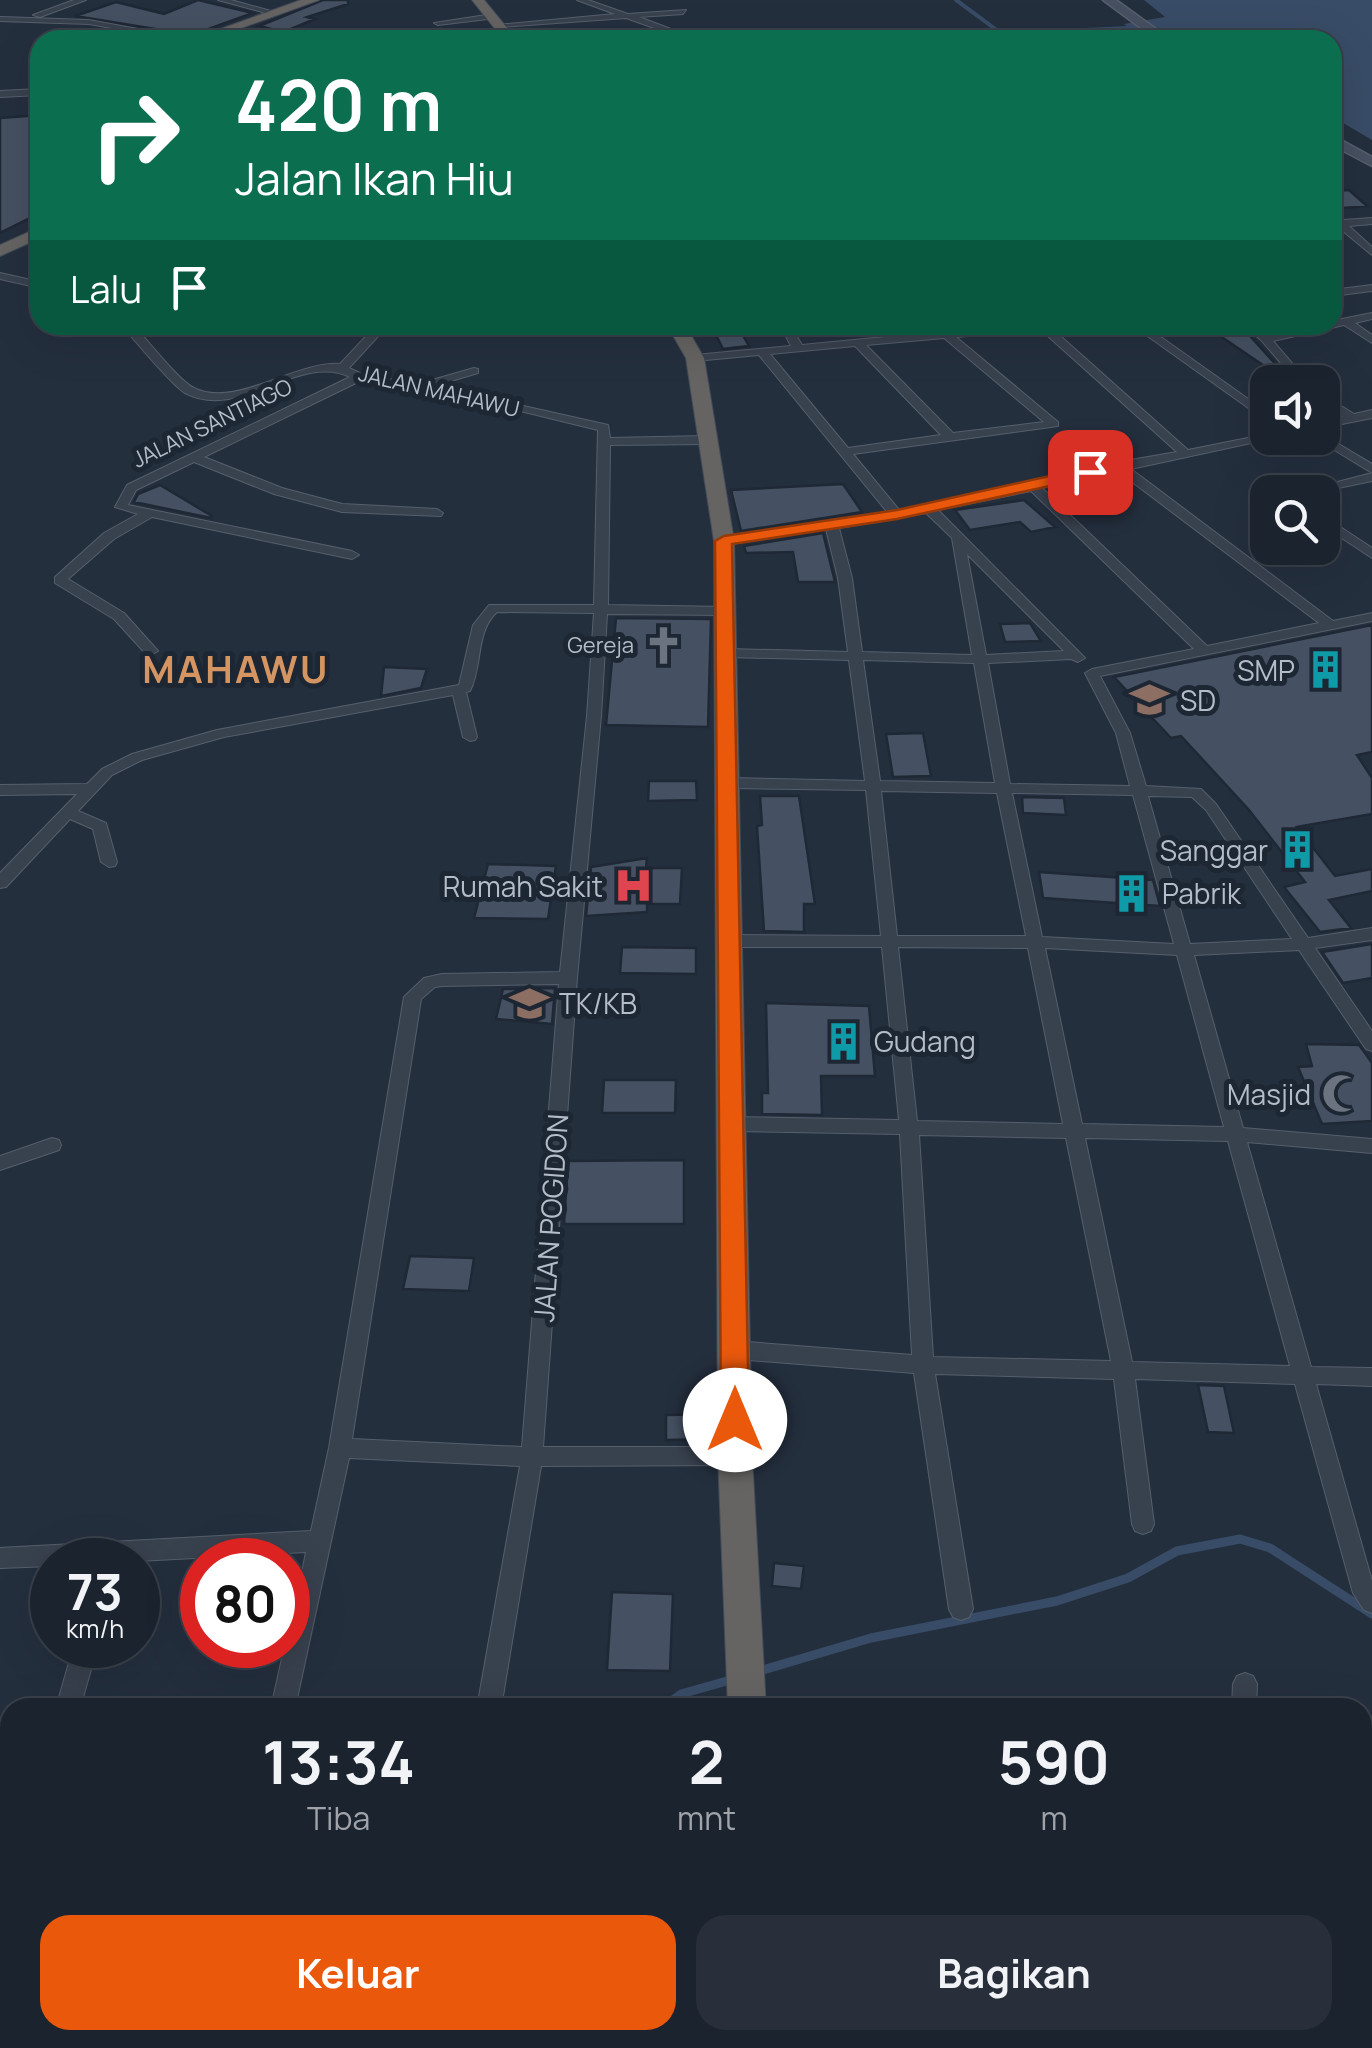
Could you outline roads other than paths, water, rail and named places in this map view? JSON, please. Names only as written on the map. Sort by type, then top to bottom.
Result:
[{"type":"highway","points":[[226,30],[313,0]]},
{"type":"highway","points":[[478,0],[504,30]]},
{"type":"highway","points":[[0,251],[30,237]]},
{"type":"highway","points":[[682,335],[695,358],[724,541],[732,941],[730,1124],[735,1456],[747,1698]]},
{"type":"main road","points":[[1108,0],[1150,30]]},
{"type":"main road","points":[[1342,145],[1372,162]]},
{"type":"street","points":[[27,19],[82,0]]},
{"type":"street","points":[[222,0],[274,13]]},
{"type":"street","points":[[580,0],[667,30]]},
{"type":"street","points":[[621,2],[631,12]]},
{"type":"street","points":[[438,24],[683,12]]},
{"type":"street","points":[[602,16],[612,30]]},
{"type":"street","points":[[1,21],[97,23],[137,30]]},
{"type":"street","points":[[74,30],[97,23]]},
{"type":"street","points":[[0,94],[30,92]]},
{"type":"street","points":[[1342,221],[1372,220]]},
{"type":"street","points":[[1342,227],[1372,252]]},
{"type":"street","points":[[0,276],[30,283]]},
{"type":"street","points":[[1342,292],[1372,288]]},
{"type":"street","points":[[1342,322],[1372,316]]},
{"type":"street","points":[[1342,326],[1372,340]]},
{"type":"street","name":"JALAN MAHAWU","points":[[136,335],[188,390],[201,395],[234,394],[320,367],[343,367],[359,377],[597,424],[604,428],[605,442]]},
{"type":"street","points":[[343,367],[373,335]]},
{"type":"street","points":[[791,335],[798,348]]},
{"type":"street","points":[[887,335],[890,340]]},
{"type":"street","points":[[695,358],[937,335]]},
{"type":"street","points":[[843,452],[1054,424],[947,335]]},
{"type":"street","points":[[1053,335],[1183,451]]},
{"type":"street","points":[[1151,335],[1250,406]]},
{"type":"street","points":[[1262,335],[1289,365]]},
{"type":"street","points":[[1266,338],[1280,335]]},
{"type":"street","points":[[858,344],[950,437]]},
{"type":"street","points":[[762,352],[897,514]]},
{"type":"street","points":[[416,388],[474,370]]},
{"type":"street","name":"JALAN SANTIAGO","points":[[149,514],[122,509],[126,493],[359,377]]},
{"type":"street","points":[[1340,409],[1352,418]]},
{"type":"street","points":[[1340,420],[1372,414]]},
{"type":"street","points":[[286,1698],[340,1448],[412,997],[430,982],[451,979],[568,978],[600,608],[605,442],[707,440]]},
{"type":"street","points":[[724,541],[929,508],[1183,451],[1250,440]]},
{"type":"street","points":[[1340,451],[1372,473]]},
{"type":"street","points":[[193,457],[278,491],[342,508],[437,513]]},
{"type":"street","points":[[1119,466],[1330,626]]},
{"type":"street","points":[[1340,482],[1372,473]]},
{"type":"street","points":[[1032,485],[1202,649]]},
{"type":"street","points":[[929,508],[1076,654],[1092,673],[1123,733],[1232,1134],[1306,1377],[1364,1593],[1372,1602]]},
{"type":"street","points":[[150,651],[119,616],[60,580],[108,536],[149,514],[352,555]]},
{"type":"street","points":[[832,526],[857,654],[873,784],[909,1130],[923,1365],[961,1609]]},
{"type":"street","points":[[1340,532],[1372,554]]},
{"type":"street","points":[[958,538],[1003,786],[1123,1369],[1143,1524]]},
{"type":"street","points":[[0,883],[91,789],[129,760],[222,733],[460,691],[468,684],[475,636],[490,610],[504,606],[726,612]]},
{"type":"street","points":[[1092,673],[1372,618]]},
{"type":"street","points":[[728,653],[983,659],[1076,654]]},
{"type":"street","points":[[460,691],[470,737]]},
{"type":"street","points":[[730,784],[1185,790],[1202,796],[1372,1045]]},
{"type":"street","points":[[0,790],[91,789]]},
{"type":"street","points":[[68,813],[100,826],[108,862]]},
{"type":"street","points":[[732,941],[1038,942],[1183,950],[1306,944],[1372,934]]},
{"type":"street","name":"JALAN POGIDON","points":[[491,1698],[532,1457],[568,978]]},
{"type":"street","points":[[730,1124],[1232,1134],[1372,1146]]},
{"type":"street","points":[[0,1163],[52,1145]]},
{"type":"street","points":[[735,1350],[923,1365],[1372,1377]]},
{"type":"street","points":[[340,1448],[532,1457],[735,1456]]},
{"type":"street","points":[[160,1554],[320,1541]]},
{"type":"street","points":[[0,1558],[30,1558]]},
{"type":"street","points":[[71,1698],[79,1668]]},
{"type":"water","points":[[1144,0],[1372,0],[1372,140],[1342,122],[1342,30],[1136,30],[1124,24],[1165,17]]},
{"type":"waterway","points":[[956,0],[997,30]]},
{"type":"waterway","points":[[1086,30],[1128,28]]},
{"type":"waterway","points":[[756,1672],[871,1638],[1057,1601],[1128,1578],[1177,1551],[1240,1539],[1270,1548],[1372,1614]]},
{"type":"waterway","points":[[676,1698],[734,1679]]},
{"type":"place","name":"Gereja","points":[[664,645]]},
{"type":"place","name":"SMP","points":[[1325,670]]},
{"type":"place","name":"SD","points":[[1150,700]]},
{"type":"place","name":"Sanggar","points":[[1298,850]]},
{"type":"place","name":"Rumah Sakit","points":[[633,886]]},
{"type":"place","name":"Pabrik","points":[[1132,893]]},
{"type":"place","name":"TK/KB","points":[[529,1003]]},
{"type":"place","name":"Gudang","points":[[844,1041]]},
{"type":"place","name":"Masjid","points":[[1341,1094]]},
{"type":"district","name":"MAHAWU","points":[[236,668]]}]
